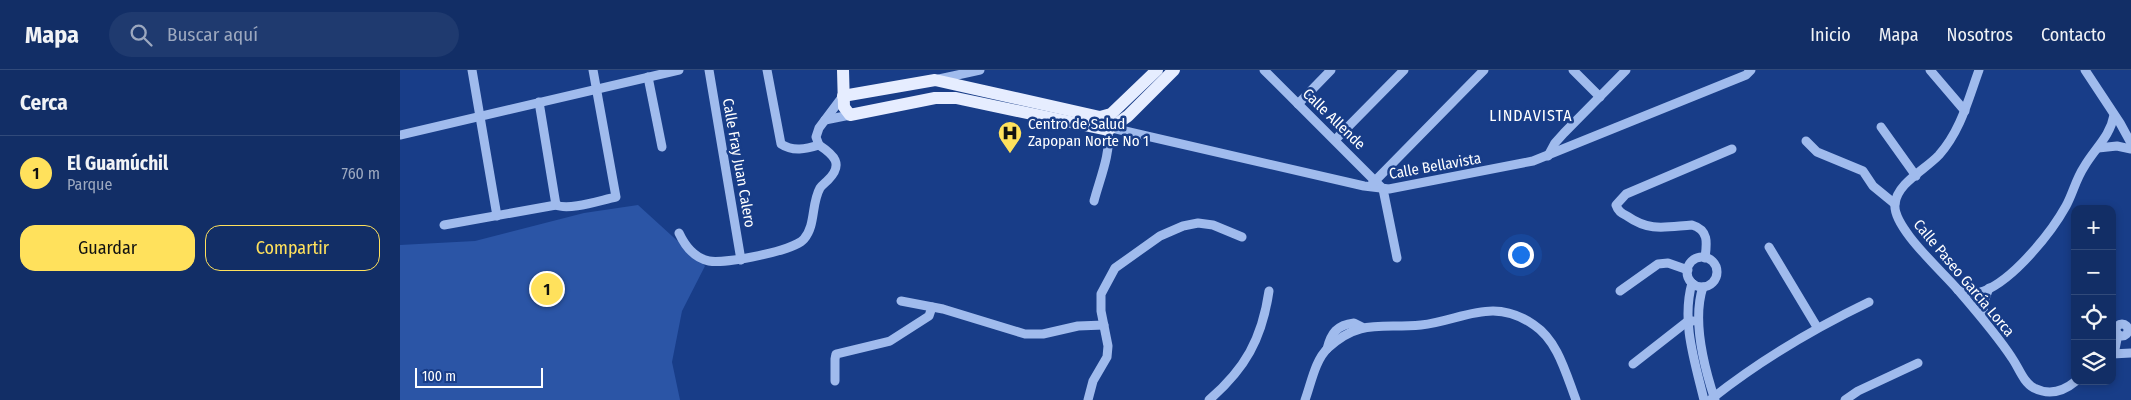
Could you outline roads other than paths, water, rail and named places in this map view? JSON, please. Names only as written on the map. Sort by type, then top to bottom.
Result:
[{"type":"main road","points":[[843,70],[844,107],[850,115],[935,98],[956,98],[1110,129],[1128,116],[1154,79]]},
{"type":"main road","points":[[844,96],[935,80],[1100,118],[1112,114],[1154,79],[1174,70]]},
{"type":"street","points":[[472,70],[497,216]]},
{"type":"street","points":[[444,225],[556,205],[561,207],[577,206],[616,197],[593,70]]},
{"type":"street","points":[[400,135],[679,70]]},
{"type":"street","name":"Calle Fray Juan Calero","points":[[709,70],[741,260]]},
{"type":"street","points":[[766,70],[781,144],[793,149],[808,149],[819,145]]},
{"type":"street","points":[[935,80],[980,70]]},
{"type":"street","name":"Calle Allende","points":[[1264,70],[1383,189]]},
{"type":"street","points":[[1298,104],[1331,70]]},
{"type":"street","points":[[1335,140],[1404,70]]},
{"type":"street","points":[[1364,186],[1377,181],[1484,70]]},
{"type":"street","points":[[1573,70],[1600,97]]},
{"type":"street","points":[[1548,156],[1555,143],[1626,70]]},
{"type":"street","name":"Calle Bellavista","points":[[1110,129],[1383,189],[1533,161],[1746,75],[1751,70]]},
{"type":"street","points":[[1930,70],[1965,111]]},
{"type":"street","points":[[1806,141],[1817,152],[1863,171],[1873,186],[1895,204],[1899,189],[1932,162],[1950,142],[1959,127],[1979,70]]},
{"type":"street","points":[[2085,70],[2131,143]]},
{"type":"street","points":[[648,77],[662,147]]},
{"type":"street","points":[[679,233],[691,252],[708,261],[741,260],[796,245],[804,239],[812,219],[819,190],[835,169],[836,162],[833,156],[819,145],[817,132],[833,107],[844,96]]},
{"type":"street","points":[[540,102],[556,205]]},
{"type":"street","points":[[1958,290],[1974,293],[1989,288],[2026,258],[2043,240],[2067,204],[2082,169],[2109,132],[2114,114]]},
{"type":"street","points":[[825,120],[850,115]]},
{"type":"street","points":[[1881,127],[1916,176]]},
{"type":"street","points":[[1094,201],[1107,152],[1110,129]]},
{"type":"street","points":[[2098,148],[2117,146],[2131,149]]},
{"type":"street","points":[[1705,258],[1708,242],[1705,233],[1698,227],[1692,225],[1650,228],[1639,224],[1620,212],[1616,205],[1626,194],[1732,149]]},
{"type":"street","points":[[1383,189],[1397,258]]},
{"type":"street","name":"Calle Paseo García Lorca","points":[[1895,204],[1895,214],[1906,231],[1958,290],[2013,359],[2027,382],[2034,388],[2043,391],[2061,392],[2071,385]]},
{"type":"street","points":[[1088,400],[1093,381],[1107,357],[1108,346],[1101,294],[1115,268],[1160,236],[1183,226],[1198,223],[1213,225],[1242,237]]},
{"type":"street","points":[[1769,247],[1817,327]]},
{"type":"street","points":[[1692,283],[1703,287],[1712,283],[1717,273],[1714,263],[1705,258],[1696,259],[1689,265],[1688,270],[1692,283],[1688,305],[1688,321],[1704,400]]},
{"type":"street","points":[[1620,291],[1658,264],[1668,263],[1688,270]]},
{"type":"street","points":[[1703,287],[1698,304],[1698,320],[1713,399],[1745,374],[1817,327],[1869,302]]},
{"type":"street","points":[[1984,323],[1983,304],[1989,288]]},
{"type":"street","points":[[1208,400],[1224,387],[1244,362],[1258,337],[1269,291]]},
{"type":"street","points":[[901,301],[932,307],[1025,334],[1043,334],[1078,326],[1104,325]]},
{"type":"street","points":[[836,380],[836,354],[890,341],[929,316],[932,307]]},
{"type":"street","points":[[1305,400],[1317,366],[1334,332],[1340,327],[1354,323],[1362,327],[1421,325],[1472,312],[1493,310],[1514,314],[1534,325],[1548,338],[1576,400]]},
{"type":"street","points":[[1633,364],[1688,321],[1698,320]]},
{"type":"street","points":[[2116,350],[2125,336]]},
{"type":"street","points":[[2116,354],[2131,353]]},
{"type":"street","points":[[1845,400],[1858,391],[1918,363]]},
{"type":"street","points":[[1568,400],[1572,390]]},
{"type":"place","name":"Centro de Salud Zapopan Norte No 1","points":[[1010,154]]},
{"type":"place","name":"El Guamúchil","points":[[547,289]]},
{"type":"district","name":"LINDAVISTA","points":[[1531,115]]}]
